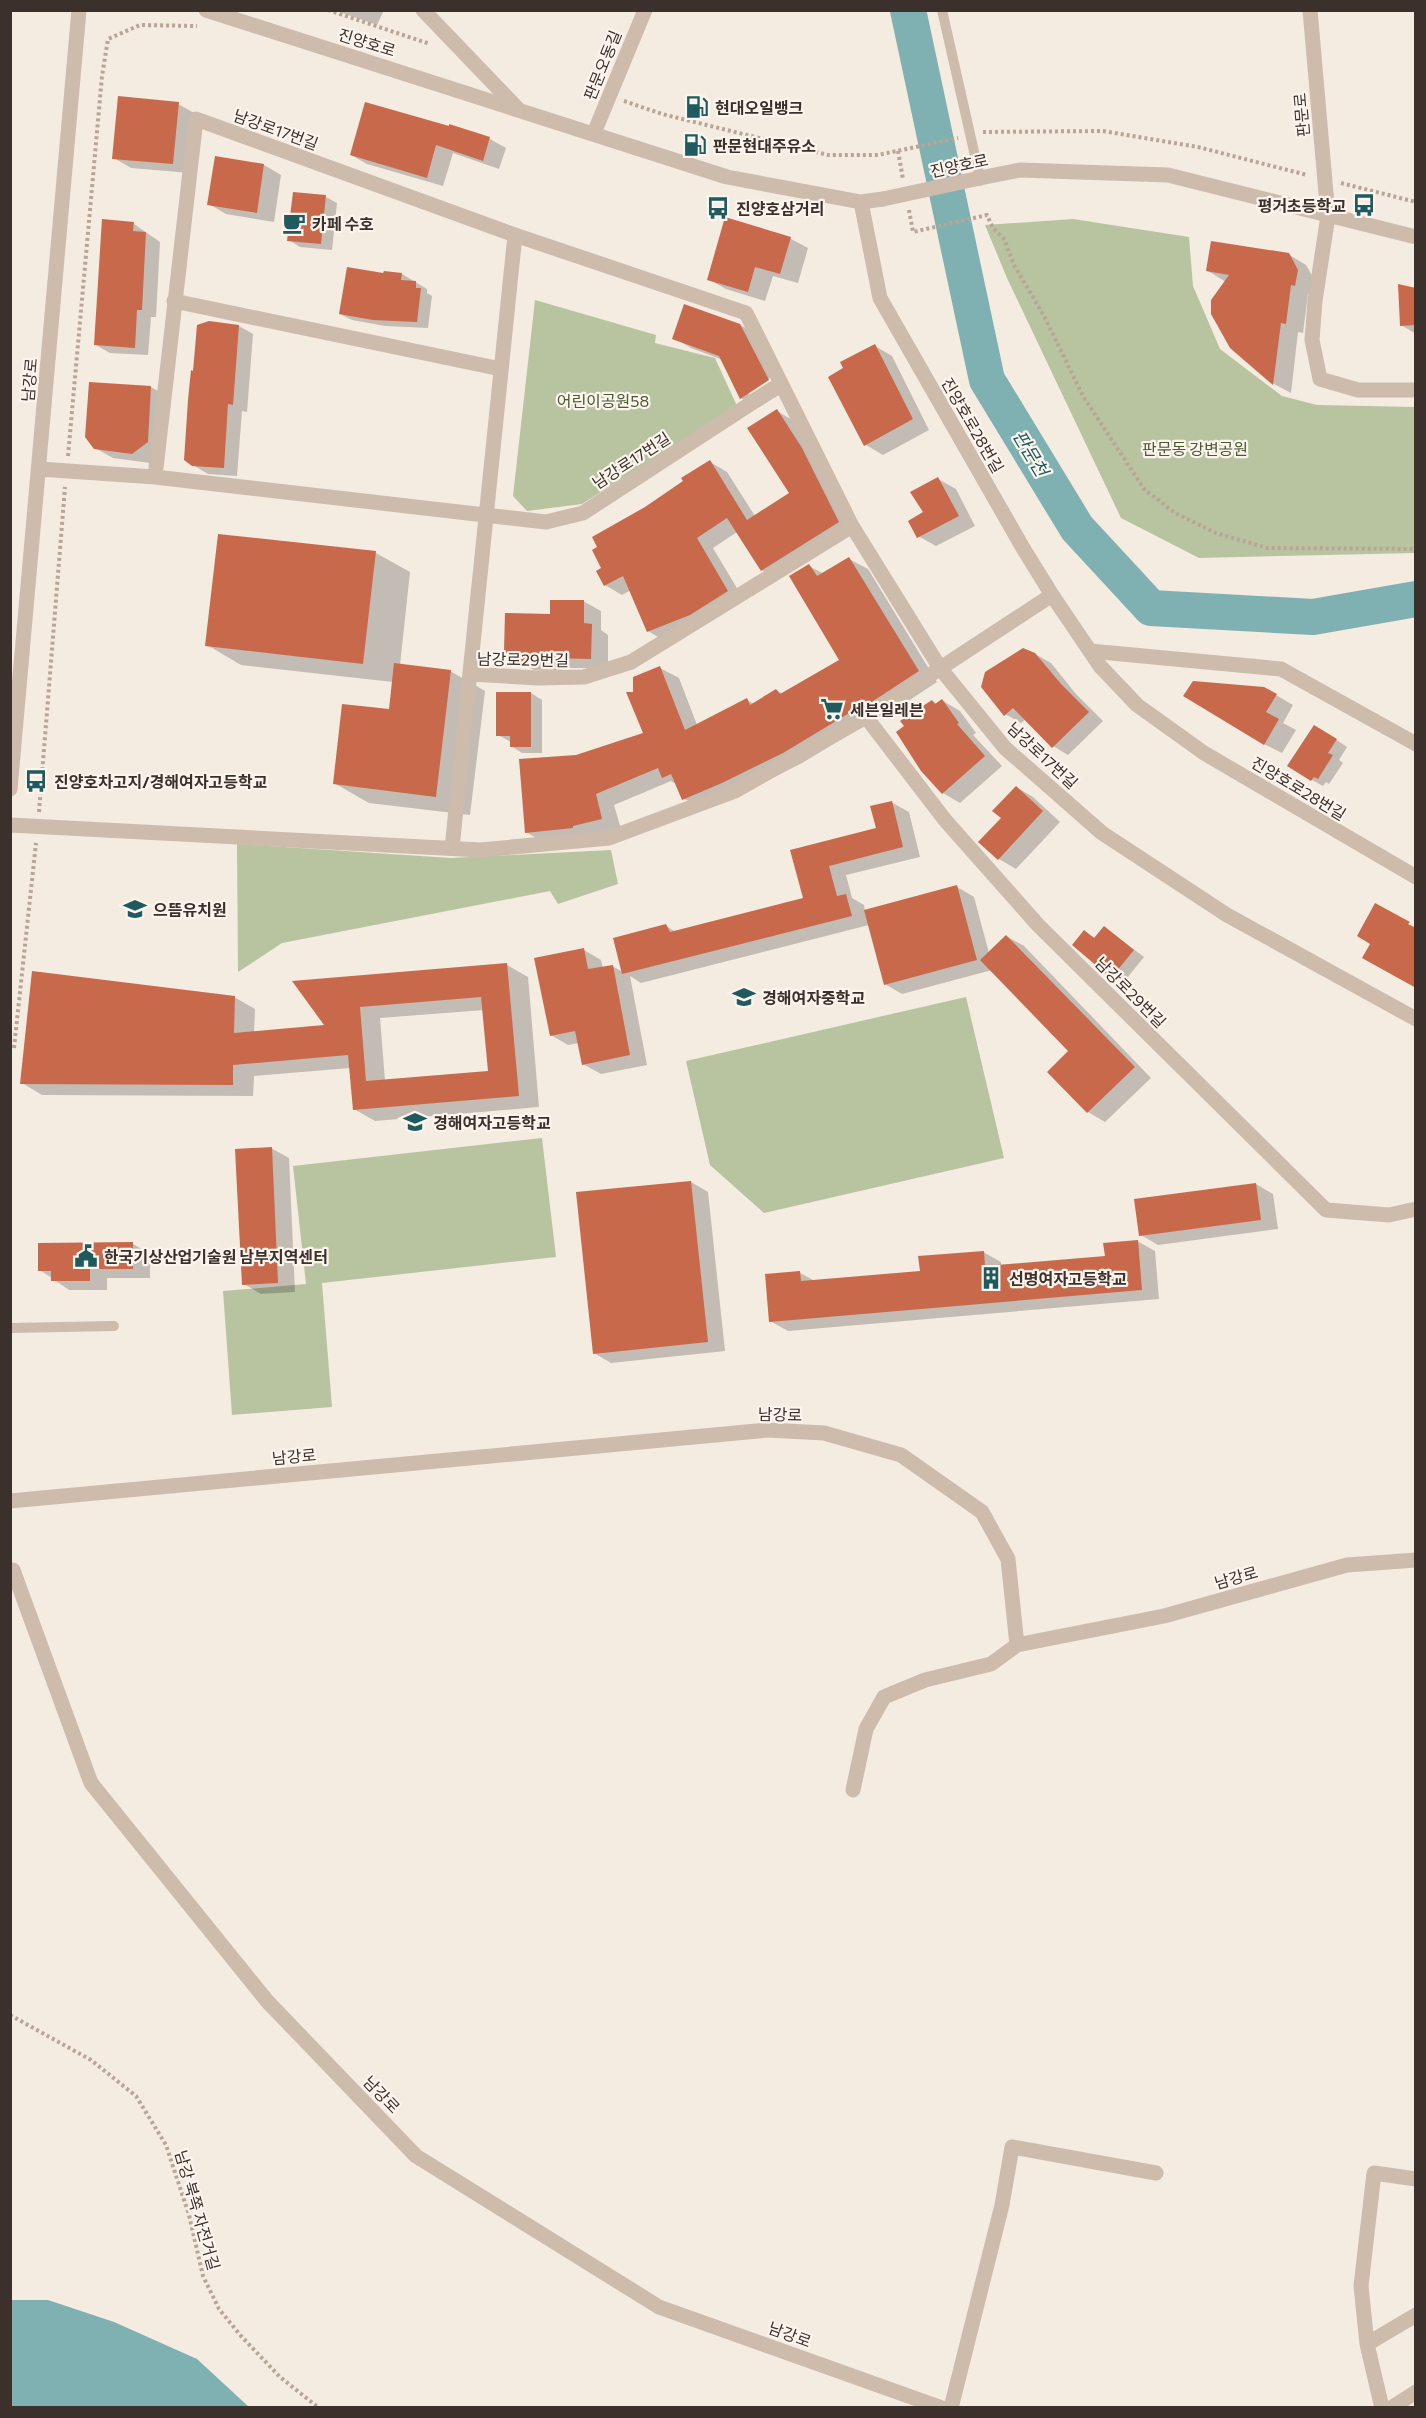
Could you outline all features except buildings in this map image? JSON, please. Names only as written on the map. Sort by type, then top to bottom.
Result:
[{"type":"street","name":"남강로","points":[[10,789],[80,10]]},
{"type":"street","name":"진양호로","points":[[206,10],[726,177],[861,202],[1020,170],[1168,176],[1416,237]]},
{"type":"street","name":"진양호로","points":[[423,10],[517,108]]},
{"type":"street","name":"판문오동길","points":[[594,134],[645,10]]},
{"type":"street","name":"판문로","points":[[1310,10],[1328,216],[1315,302],[1312,340],[1320,380],[1358,390],[1416,390]]},
{"type":"street","name":"남강로17번길","points":[[155,477],[196,119],[515,236],[746,313],[852,526],[940,668],[1005,748],[1102,833],[1227,915],[1416,1019]]},
{"type":"street","name":"진양호로28번길","points":[[861,202],[880,298],[1052,595],[1100,666],[1137,705],[1204,753],[1416,877]]},
{"type":"street","points":[[470,674],[515,236]]},
{"type":"street","points":[[174,301],[501,369]]},
{"type":"street","name":"남강로17번길","points":[[39,469],[155,477],[546,522],[582,513],[781,384]]},
{"type":"street","name":"남강로29번길","points":[[452,848],[470,674],[538,678],[584,677],[631,662],[852,526]]},
{"type":"street","points":[[10,825],[480,850],[609,838],[735,791],[866,717],[1052,595]]},
{"type":"street","points":[[1089,651],[1281,669],[1416,744]]},
{"type":"street","name":"남강로29번길","points":[[866,717],[945,820],[1038,925],[1326,1210],[1389,1215],[1416,1209]]},
{"type":"street","name":"남강로","points":[[10,1501],[768,1430],[824,1433],[901,1455],[982,1512],[1008,1559],[1017,1645],[1164,1616],[1347,1565],[1416,1560]]},
{"type":"street","name":"남강로","points":[[11,1568],[91,1783],[267,2001],[416,2156],[659,2307],[942,2408]]},
{"type":"street","points":[[853,1790],[866,1729],[884,1697],[925,1680],[991,1664],[1017,1645]]},
{"type":"street","points":[[951,2408],[1002,2205],[1012,2147],[1156,2173]]},
{"type":"street","points":[[1382,2408],[1366,2344],[1361,2286],[1374,2173],[1416,2179]]},
{"type":"street","points":[[1366,2344],[1416,2315]]},
{"type":"street","points":[[1390,2408],[1416,2392]]},
{"type":"lane","points":[[942,10],[980,178]]},
{"type":"lane","points":[[10,1328],[114,1326]]},
{"type":"path","points":[[328,10],[434,45]]},
{"type":"path","points":[[609,96],[662,114],[828,155],[878,155],[986,132],[1103,131],[1198,147],[1416,202]]},
{"type":"path","points":[[913,232],[987,215],[993,228],[1004,239],[1014,266],[1044,316],[1083,396],[1144,489],[1175,513],[1216,533],[1267,548],[1416,549]]},
{"type":"path","name":"남강 북쪽 자전거길","points":[[10,2015],[91,2060],[136,2096],[166,2145],[189,2215],[203,2276],[219,2309],[280,2377],[319,2408]]},
{"type":"green space","name":"판문동 강변공원","points":[[1073,219],[1189,237],[1193,286],[1220,349],[1282,396],[1317,405],[1415,407],[1415,553],[1199,558],[1121,518],[1007,278],[985,225]]},
{"type":"green space","name":"어린이공원58","points":[[535,300],[656,335],[655,343],[715,358],[737,406],[582,504],[527,511],[513,496]]},
{"type":"green space","points":[[237,844],[451,858],[611,850],[618,884],[558,904],[550,891],[282,943],[238,972]]},
{"type":"green space","points":[[966,997],[1004,1158],[764,1213],[710,1165],[686,1061]]},
{"type":"green space","points":[[542,1138],[556,1257],[322,1283],[332,1407],[232,1415],[223,1291],[306,1284],[293,1166]]},
{"type":"water","points":[[11,2300],[48,2300],[114,2322],[197,2359],[249,2407],[11,2407]]},
{"type":"waterway","name":"판문천","points":[[908,10],[987,380],[1077,528],[1151,608],[1313,617],[1416,599]]},
{"type":"place","name":"현대오일뱅크","points":[[697,107]]},
{"type":"place","name":"판문현대주유소","points":[[695,145]]},
{"type":"place","name":"평거초등학교","points":[[1364,205]]},
{"type":"place","name":"진양호삼거리","points":[[718,208]]},
{"type":"place","name":"카페 수호","points":[[294,223]]},
{"type":"place","name":"세븐일레븐","points":[[832,709]]},
{"type":"place","name":"진양호차고지/경해여자고등학교","points":[[36,781]]},
{"type":"place","name":"으뜸유치원","points":[[135,909]]},
{"type":"place","name":"경해여자중학교","points":[[744,997]]},
{"type":"place","name":"경해여자고등학교","points":[[415,1122]]},
{"type":"place","name":"한국기상산업기술원 남부지역센터","points":[[86,1256]]},
{"type":"place","name":"선명여자고등학교","points":[[991,1278]]}]
